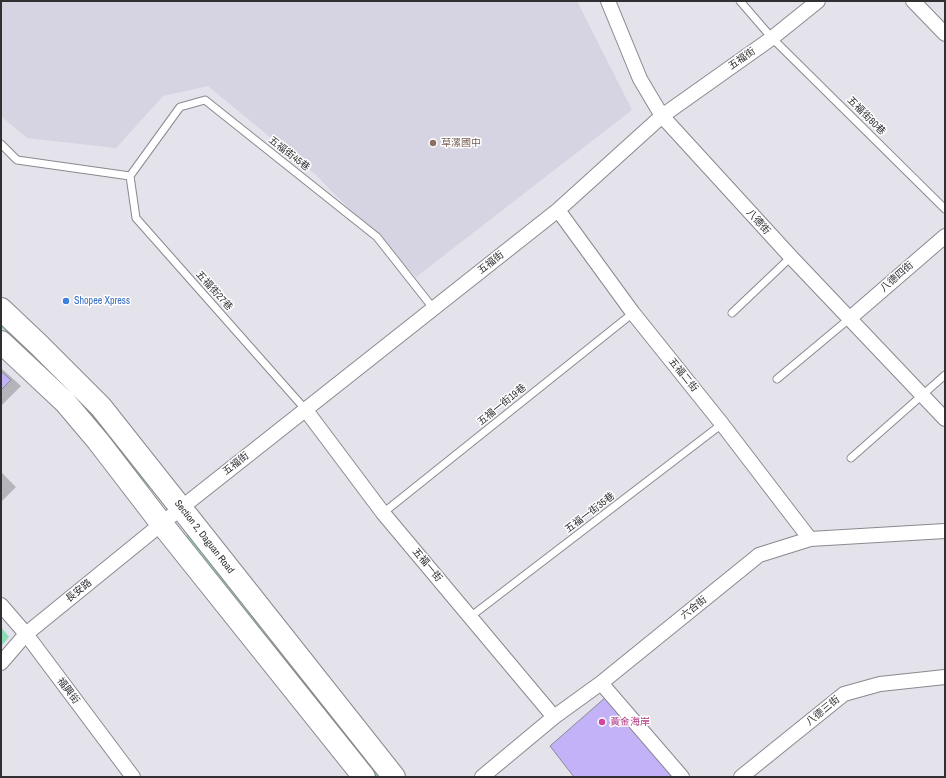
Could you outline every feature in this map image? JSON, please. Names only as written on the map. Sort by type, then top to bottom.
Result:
[{"type":"main road","name":"Section 2, Daguan Road","points":[[1,309],[101,407],[394,777]]},
{"type":"main road","points":[[1,342],[65,402],[98,441],[161,523],[364,777]]},
{"type":"street","name":"八德街","points":[[608,1],[640,79],[662,116],[791,257],[945,419]]},
{"type":"street","name":"五福街","points":[[161,523],[558,210],[662,116],[772,38],[818,1]]},
{"type":"street","points":[[913,1],[945,34]]},
{"type":"street","name":"五福二街","points":[[558,210],[633,313],[722,424],[810,539]]},
{"type":"street","name":"八德四街","points":[[849,319],[945,236]]},
{"type":"street","name":"五福一街","points":[[305,409],[383,513],[554,717]]},
{"type":"street","name":"長安路","points":[[1,663],[26,634],[161,523]]},
{"type":"street","name":"六合街","points":[[482,777],[554,717],[601,683],[759,556],[810,539],[945,531]]},
{"type":"street","name":"福興街","points":[[1,605],[26,634],[125,774]]},
{"type":"street","name":"八德三街","points":[[741,777],[844,694],[880,684],[945,677]]},
{"type":"street","points":[[601,683],[682,777]]},
{"type":"lane","name":"五福街80巷","points":[[740,1],[772,38],[945,209]]},
{"type":"lane","name":"五福街45巷","points":[[130,176],[180,107],[205,100],[377,237],[433,308]]},
{"type":"lane","points":[[1,144],[17,160],[130,176]]},
{"type":"lane","name":"五福街27巷","points":[[130,176],[136,218],[305,409]]},
{"type":"lane","points":[[732,313],[791,257]]},
{"type":"lane","name":"五福一街19巷","points":[[383,513],[633,313]]},
{"type":"lane","points":[[777,379],[849,319]]},
{"type":"lane","points":[[851,458],[945,375]]},
{"type":"lane","name":"五福一街35巷","points":[[470,617],[722,424]]},
{"type":"shaded area","name":"草漯國中","points":[[1,1],[577,1],[632,110],[416,277],[315,174],[208,86],[163,96],[116,148],[27,138],[1,116]]},
{"type":"green space","points":[[1,321],[85,404],[150,487],[147,489],[37,362],[1,327]]},
{"type":"green space","points":[[190,533],[382,777],[375,777],[185,537]]},
{"type":"green space","points":[[1,627],[9,637],[1,646]]},
{"type":"building","points":[[1,371],[11,380],[1,390]]},
{"type":"building","name":"黃金海岸","points":[[606,697],[672,777],[574,777],[550,746]]},
{"type":"place","name":"草漯國中","points":[[433,143]]},
{"type":"place","name":"Shopee Xpress","points":[[66,301]]},
{"type":"place","name":"黃金海岸","points":[[602,722]]}]
